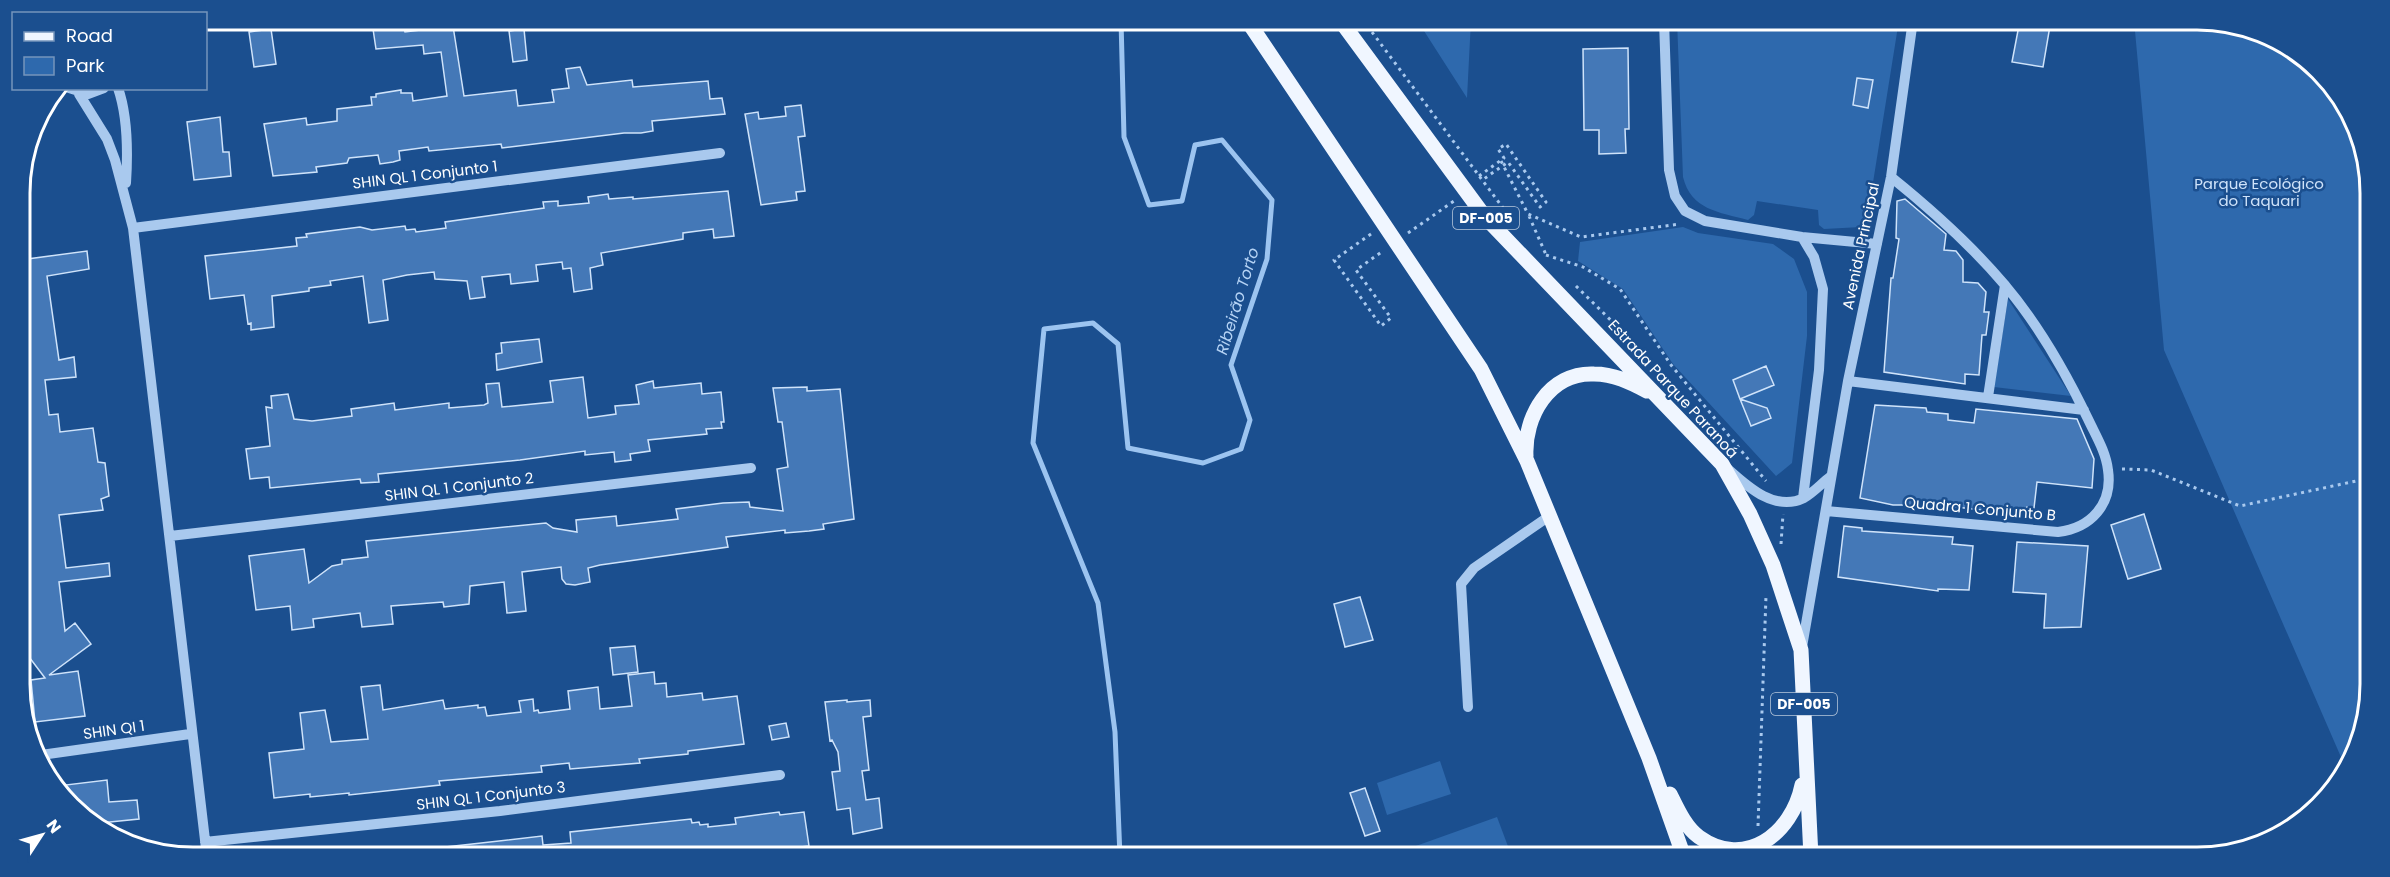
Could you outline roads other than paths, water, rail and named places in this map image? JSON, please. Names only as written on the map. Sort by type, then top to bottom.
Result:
[{"type":"main road","points":[[1253,30],[1385,223],[1481,369],[1527,461],[1548,517],[1649,758],[1680,847]]},
{"type":"main road","name":"Estrada Parque Paranoá","points":[[1347,30],[1485,217],[1722,464],[1750,514],[1773,565],[1801,650],[1811,847]]},
{"type":"main road","points":[[1527,461],[1528,425],[1548,392],[1565,380],[1592,373],[1607,375],[1624,379],[1657,396]]},
{"type":"main road","points":[[1649,758],[1682,817],[1697,836],[1719,847]]},
{"type":"main road","points":[[1748,847],[1778,834],[1788,821],[1798,804],[1808,758]]},
{"type":"street","points":[[1664,30],[1671,185],[1685,211],[1705,221],[1802,237],[1876,244]]},
{"type":"street","name":"Avenida Principal","points":[[1801,650],[1848,381],[1891,177],[1912,30]]},
{"type":"street","points":[[73,91],[96,93],[101,90]]},
{"type":"street","points":[[119,90],[122,101],[128,159],[125,189]]},
{"type":"street","points":[[73,91],[107,139],[125,189],[133,228],[170,536],[190,734],[206,847]]},
{"type":"street","name":"SHIN QL 1 Conjunto 1","points":[[133,228],[720,153]]},
{"type":"street","name":"Quadra 1 Conjunto B","points":[[1826,511],[2058,532],[2072,530],[2100,512],[2108,491],[2108,468],[2105,453],[2084,410],[2040,333],[2004,285],[1951,227],[1891,177]]},
{"type":"street","points":[[1802,237],[1814,257],[1823,289],[1819,370],[1803,498]]},
{"type":"street","points":[[1988,397],[2004,285]]},
{"type":"street","points":[[1848,381],[2084,410]]},
{"type":"street","points":[[1722,464],[1755,493],[1783,501],[1803,498],[1830,477]]},
{"type":"street","name":"SHIN QL 1 Conjunto 2","points":[[170,536],[751,468]]},
{"type":"street","points":[[1468,707],[1461,584],[1482,562],[1548,517]]},
{"type":"street","name":"SHIN QI 1","points":[[46,754],[190,734]]},
{"type":"street","name":"SHIN QL 1 Conjunto 3","points":[[205,842],[500,812],[780,775]]},
{"type":"waterway","name":"Ribeirão Torto","points":[[1120,847],[1115,732],[1098,603],[1033,443],[1044,329],[1093,323],[1118,344],[1128,448],[1203,463],[1241,449],[1250,420],[1231,365],[1267,259],[1272,200],[1222,140],[1195,145],[1182,201],[1149,205],[1124,137],[1121,30]]},
{"type":"park label","name":"Parque Ecológico do Taquari","points":[[2259,192]]}]
